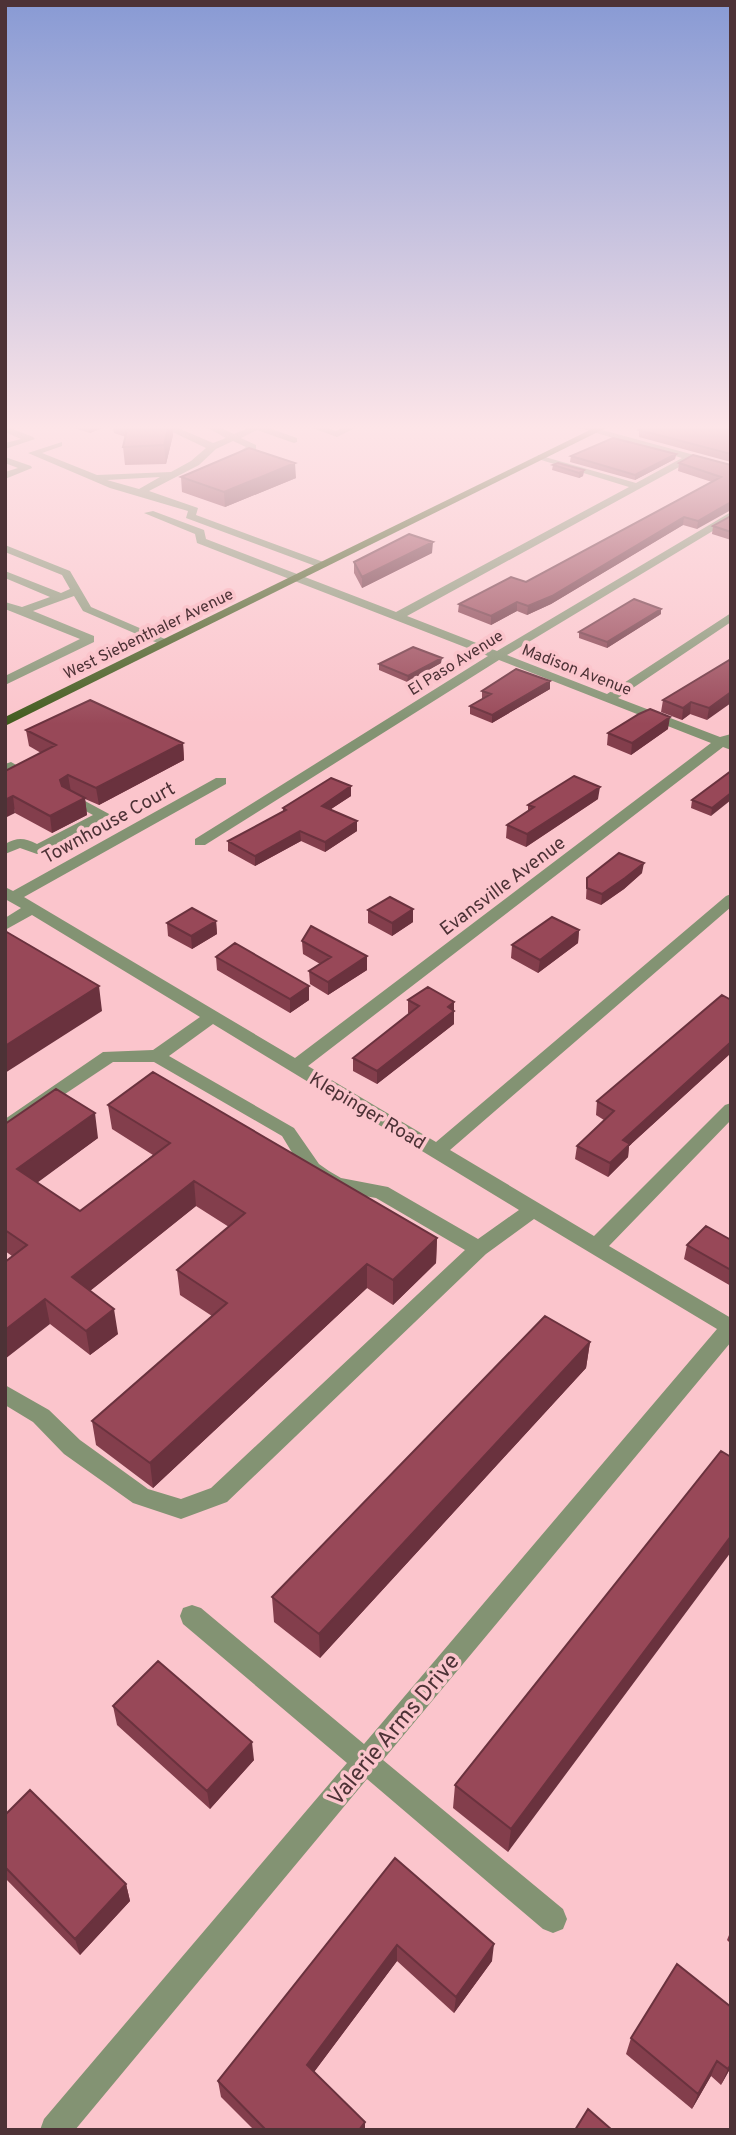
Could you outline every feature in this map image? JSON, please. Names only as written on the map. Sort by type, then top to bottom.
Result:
[{"type":"main road","name":"West Siebenthaler Avenue","points":[[5,722],[404,525]]},
{"type":"street","name":"Madison Avenue","points":[[180,525],[200,532],[201,541],[294,578],[728,741]]},
{"type":"street","points":[[213,525],[322,565]]},
{"type":"street","points":[[397,617],[566,525]]},
{"type":"street","name":"El Paso Avenue","points":[[200,842],[499,655],[715,525]]},
{"type":"street","points":[[5,548],[66,573],[87,609],[166,642]]},
{"type":"street","points":[[5,571],[30,558]]},
{"type":"street","points":[[5,571],[59,596]]},
{"type":"street","points":[[22,611],[76,591]]},
{"type":"street","points":[[5,605],[90,639],[58,656],[64,663],[34,675],[19,674],[5,681]]},
{"type":"street","points":[[610,698],[731,616]]},
{"type":"street","name":"Evansville Avenue","points":[[296,1066],[728,741]]},
{"type":"street","name":"Townhouse Court","points":[[9,895],[221,781]]},
{"type":"street","points":[[5,834],[37,850],[104,814],[72,798]]},
{"type":"street","points":[[5,850],[20,842]]},
{"type":"street","name":"Klepinger Road","points":[[9,895],[731,1328]]},
{"type":"street","points":[[437,1151],[731,898]]},
{"type":"street","points":[[5,925],[33,908]]},
{"type":"street","points":[[157,1056],[213,1016]]},
{"type":"street","points":[[5,1128],[109,1056],[157,1056],[288,1132],[312,1170],[321,1176],[336,1184],[381,1192],[479,1250]]},
{"type":"street","points":[[596,1247],[731,1109]]},
{"type":"street","points":[[5,1394],[41,1416],[72,1447],[141,1496],[180,1509],[219,1495],[479,1250],[533,1209]]},
{"type":"street","name":"Valerie Arms Drive","points":[[55,2130],[731,1328]]},
{"type":"street","points":[[192,1616],[553,1919]]},
{"type":"building","points":[[633,525],[671,525],[552,596],[528,606],[517,602],[491,616],[459,604],[511,577],[526,582]]},
{"type":"building","points":[[731,525],[731,532],[713,526]]},
{"type":"building","points":[[409,534],[433,542],[362,577],[354,562]]},
{"type":"building","points":[[634,599],[661,609],[607,642],[579,632]]},
{"type":"building","points":[[413,647],[442,658],[408,676],[379,664]]},
{"type":"building","points":[[731,659],[731,692],[709,708],[691,702],[683,708],[663,700]]},
{"type":"building","points":[[516,669],[550,681],[492,715],[470,706],[491,694],[482,691]]},
{"type":"building","points":[[90,700],[183,743],[96,788],[68,775],[60,780],[62,786],[85,798],[50,816],[13,796],[5,800],[5,771],[56,745],[26,730]]},
{"type":"building","points":[[650,709],[670,717],[632,743],[608,733],[639,714]]},
{"type":"building","points":[[731,771],[731,793],[712,808],[692,800]]},
{"type":"building","points":[[574,776],[600,787],[527,834],[507,825],[534,807],[528,805]]},
{"type":"building","points":[[331,778],[351,786],[322,806],[357,821],[325,842],[300,831],[255,856],[228,841],[286,810],[283,808]]},
{"type":"building","points":[[619,853],[644,863],[602,894],[587,888],[587,878]]},
{"type":"building","points":[[390,897],[413,909],[392,923],[368,910]]},
{"type":"building","points":[[192,908],[216,921],[191,936],[167,923]]},
{"type":"building","points":[[552,917],[579,930],[540,960],[512,945]]},
{"type":"building","points":[[311,926],[367,956],[328,982],[309,971],[331,957],[302,941]]},
{"type":"building","points":[[5,931],[99,986],[5,1046]]},
{"type":"building","points":[[235,943],[309,986],[290,999],[216,957]]},
{"type":"building","points":[[428,987],[454,1002],[448,1007],[454,1011],[377,1071],[353,1058],[419,1006],[408,1000]]},
{"type":"building","points":[[722,995],[731,1000],[731,1042],[623,1140],[630,1144],[610,1163],[577,1146],[614,1111],[597,1101]]},
{"type":"building","points":[[153,1072],[437,1238],[393,1280],[367,1264],[150,1463],[92,1421],[227,1303],[177,1270],[245,1213],[194,1181],[72,1277],[114,1309],[86,1331],[45,1299],[5,1330],[5,1262],[27,1245],[5,1230],[5,1124],[56,1089],[95,1113],[17,1169],[80,1211],[170,1143],[108,1105]]},
{"type":"building","points":[[706,1226],[731,1240],[731,1270],[687,1245]]},
{"type":"building","points":[[545,1316],[590,1342],[319,1634],[272,1597]]},
{"type":"building","points":[[721,1451],[731,1457],[731,1536],[511,1829],[455,1785]]},
{"type":"building","points":[[158,1661],[252,1742],[207,1791],[113,1706]]},
{"type":"building","points":[[30,1790],[126,1884],[75,1939],[5,1867],[5,1815]]},
{"type":"building","points":[[395,1858],[494,1944],[456,1997],[397,1945],[307,2065],[365,2122],[359,2130],[266,2130],[218,2081]]},
{"type":"building","points":[[677,1964],[731,2007],[731,2064],[728,2069],[717,2061],[698,2094],[631,2038]]},
{"type":"building","points":[[588,2109],[612,2130],[575,2130]]}]
